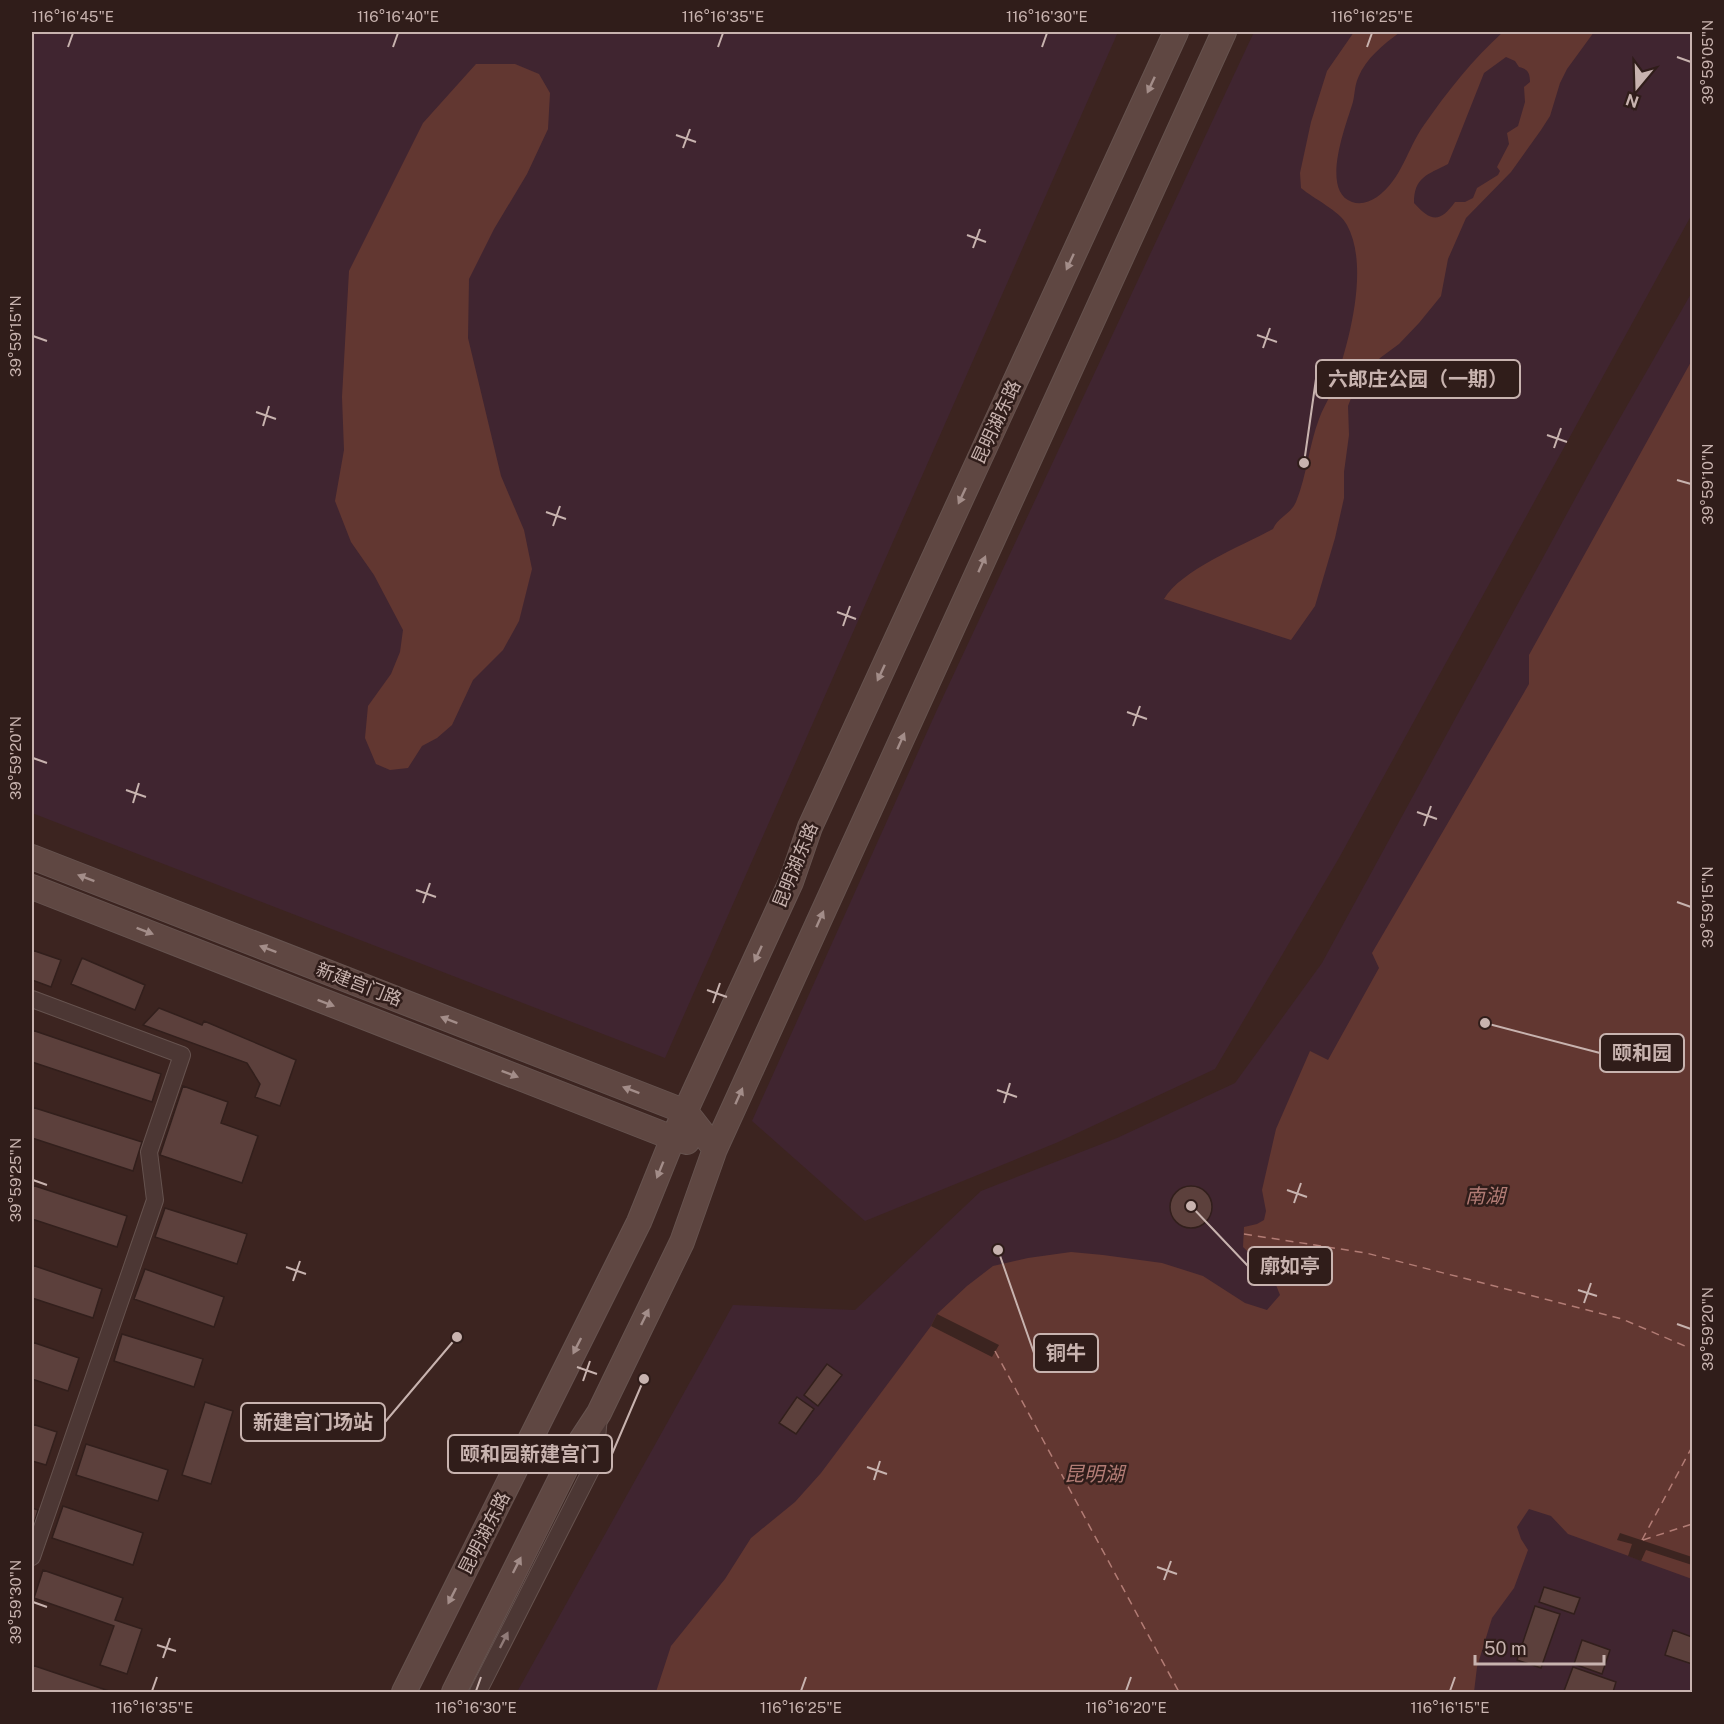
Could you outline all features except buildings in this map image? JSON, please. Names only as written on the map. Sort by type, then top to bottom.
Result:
[{"type":"main road","name":"昆明湖东路","points":[[404,1692],[639,1222],[673,1138],[791,882],[810,827],[1176,32]]},
{"type":"main road","points":[[454,1692],[576,1448],[599,1413],[682,1242],[715,1149],[1224,32]]},
{"type":"main road","name":"新建宫门路","points":[[32,857],[686,1112]]},
{"type":"main road","name":"新建宫门路","points":[[32,887],[673,1138],[715,1149]]},
{"type":"main road","points":[[686,1112],[715,1149]]},
{"type":"street","points":[[32,999],[182,1055],[149,1152],[154,1200],[32,1557]]},
{"type":"street","points":[[478,1692],[595,1462],[599,1413]]},
{"type":"shaded area","points":[[32,32],[1118,32],[665,1058],[32,813]]},
{"type":"shaded area","points":[[1254,32],[1692,32],[1692,214],[1339,858],[1215,1069],[1056,1143],[865,1221],[752,1121],[936,712]]},
{"type":"shaded area","points":[[1692,292],[1692,1692],[517,1692],[733,1305],[855,1310],[981,1191],[1117,1138],[1235,1083],[1322,963],[1600,453]]},
{"type":"water","points":[[1354,32],[1400,32],[1376,52],[1361,71],[1341,142],[1336,172],[1338,185],[1343,195],[1352,202],[1362,203],[1368,202],[1386,190],[1404,163],[1418,134],[1442,100],[1503,32],[1594,32],[1567,69],[1560,83],[1550,116],[1541,130],[1511,172],[1466,218],[1448,259],[1441,296],[1419,323],[1399,344],[1380,358],[1355,388],[1348,406],[1349,435],[1344,472],[1344,498],[1335,538],[1315,606],[1291,640],[1164,599],[1172,588],[1198,569],[1273,529],[1294,506],[1316,429],[1344,355],[1357,286],[1354,243],[1344,220],[1301,188],[1300,173],[1311,122],[1327,71]],"holes":[[[1506,57],[1515,61],[1519,67],[1528,72],[1530,82],[1524,87],[1525,102],[1518,126],[1507,133],[1509,144],[1497,167],[1500,171],[1498,175],[1477,188],[1473,198],[1465,202],[1455,202],[1440,217],[1430,217],[1414,203],[1416,187],[1428,174],[1448,164],[1484,73]]]},
{"type":"water","points":[[476,64],[515,64],[539,74],[550,93],[548,129],[527,174],[494,229],[469,279],[468,338],[501,476],[524,530],[532,569],[519,621],[503,650],[473,680],[452,725],[437,738],[422,746],[408,768],[390,770],[376,764],[365,738],[368,706],[391,674],[400,652],[403,630],[374,575],[351,542],[335,501],[344,450],[342,397],[349,271],[423,123]]},
{"type":"water","points":[[1692,360],[1692,1579],[1568,1534],[1551,1516],[1529,1509],[1517,1527],[1528,1550],[1514,1588],[1492,1618],[1477,1667],[1474,1692],[656,1692],[671,1646],[725,1579],[751,1538],[795,1502],[821,1473],[931,1326],[937,1314],[993,1266],[1071,1252],[1103,1255],[1162,1263],[1203,1276],[1245,1303],[1267,1310],[1280,1295],[1272,1275],[1243,1247],[1244,1227],[1264,1220],[1266,1211],[1262,1190],[1276,1129],[1310,1051],[1328,1060],[1379,968],[1372,953],[1529,684],[1529,655]]},
{"type":"pier","points":[[937,1314],[999,1345],[992,1357],[931,1326]]},
{"type":"pier","points":[[1620,1533],[1692,1557],[1692,1565],[1646,1550],[1641,1561],[1628,1556],[1632,1544],[1617,1540]]},
{"type":"ferry route","points":[[1244,1234],[1366,1253],[1622,1319],[1692,1349]]},
{"type":"ferry route","points":[[995,1351],[1179,1692]]},
{"type":"ferry route","points":[[1642,1540],[1692,1447]]},
{"type":"ferry route","points":[[1643,1540],[1692,1524]]},
{"type":"place","name":"六郎庄公园（一期）","points":[[1304,463]]},
{"type":"place","name":"颐和园","points":[[1485,1023]]},
{"type":"place","name":"廓如亭","points":[[1191,1206]]},
{"type":"place","name":"铜牛","points":[[998,1250]]},
{"type":"place","name":"新建宫门场站","points":[[457,1337]]},
{"type":"place","name":"颐和园新建宫门","points":[[644,1379]]},
{"type":"water label","name":"南湖","points":[[1485,1196]]},
{"type":"water label","name":"昆明湖","points":[[1094,1474]]}]
